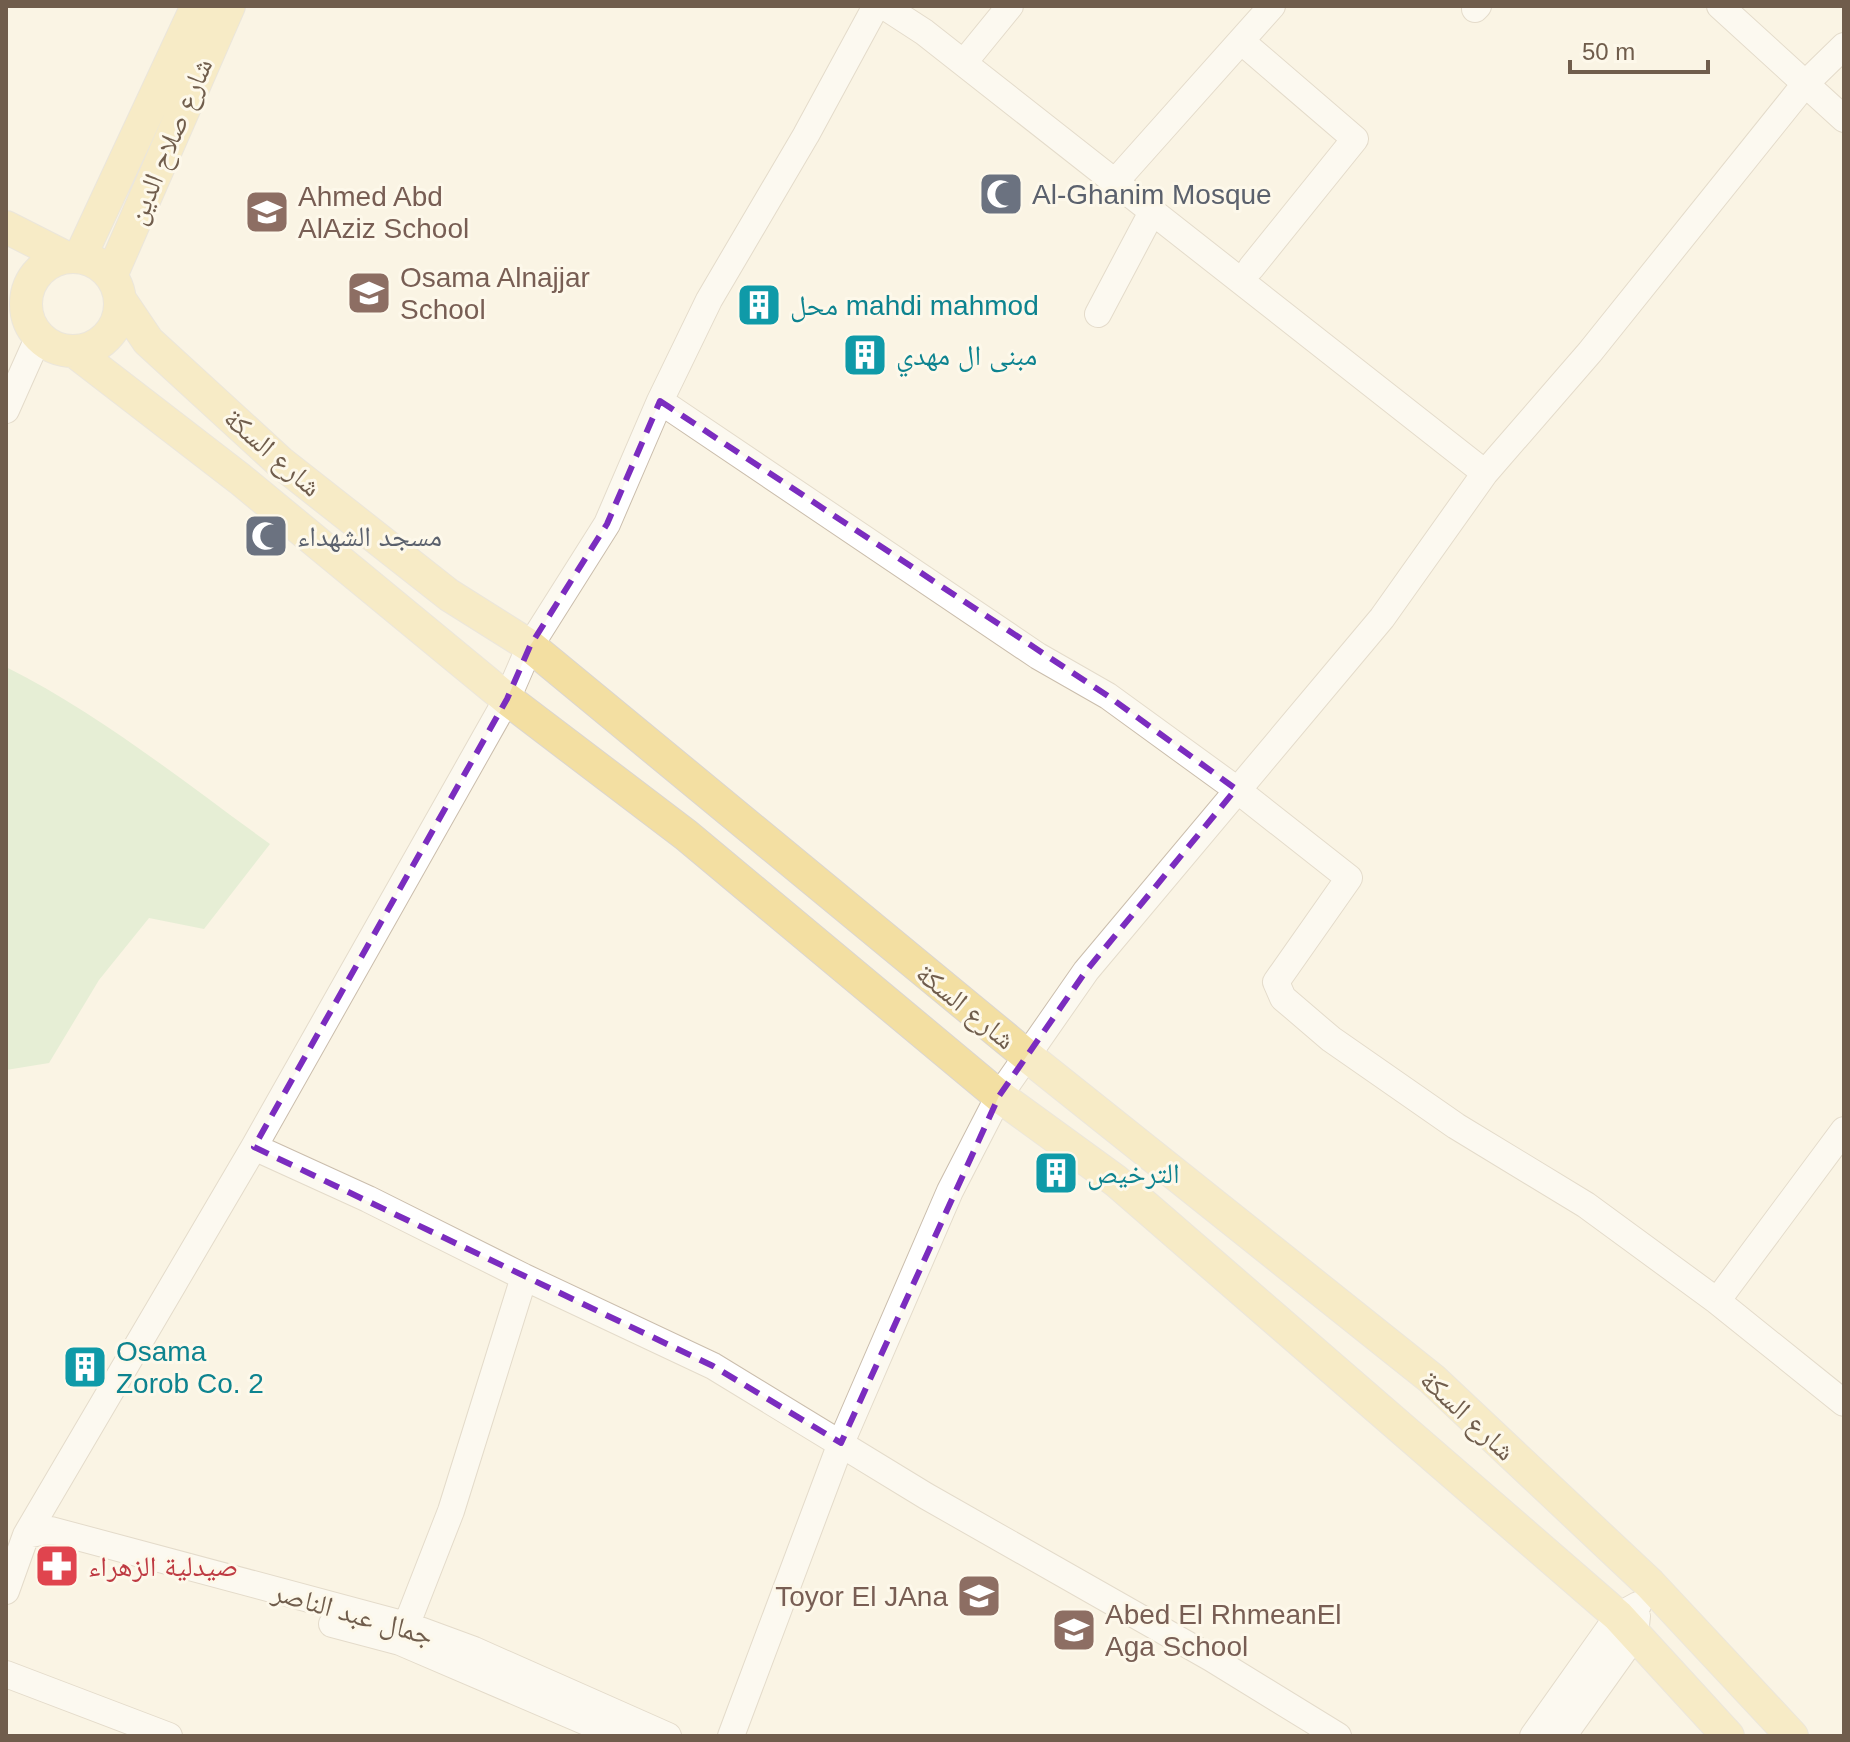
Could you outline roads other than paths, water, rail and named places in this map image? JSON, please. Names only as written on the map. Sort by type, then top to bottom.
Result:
[{"type":"main road","name":"شارع صلاح الدين","points":[[73,257],[202,12]]},
{"type":"main road","name":"شارع صلاح الدين","points":[[116,288],[202,12]]},
{"type":"main road","points":[[6,227],[73,257],[95,262],[116,288],[119,315],[113,329],[103,341],[74,351],[59,349],[39,336],[16,293],[30,285],[38,272],[50,262],[73,257]]},
{"type":"main road","name":"شارع السكة","points":[[116,288],[148,341],[280,462],[449,595],[530,646],[1026,1055],[1432,1379],[1650,1584],[1792,1736]]},
{"type":"main road","name":"شارع السكة","points":[[74,351],[252,489],[507,699],[686,835],[999,1096],[1116,1181],[1626,1626],[1728,1736]]},
{"type":"street","points":[[6,1591],[16,1533],[254,1147],[507,699],[530,646],[607,524],[660,401],[709,300],[806,135],[876,6]]},
{"type":"street","points":[[884,6],[924,32],[1152,212],[1491,467]]},
{"type":"street","points":[[907,6],[1251,268],[1396,385],[1491,467]]},
{"type":"street","points":[[970,55],[1010,6]]},
{"type":"street","points":[[1123,173],[1272,6]]},
{"type":"street","points":[[1720,6],[1844,119]]},
{"type":"street","points":[[1241,41],[1355,139],[1251,268]]},
{"type":"street","points":[[731,1736],[841,1443],[950,1191],[999,1096],[1026,1055],[1086,971],[1382,618],[1491,467],[1590,352],[1805,84],[1844,46]]},
{"type":"street","points":[[1098,314],[1152,212]]},
{"type":"street","points":[[6,410],[39,336]]},
{"type":"street","points":[[660,401],[1038,656],[1108,696],[1236,789],[1349,878],[1276,982],[1283,998],[1331,1039],[1431,1109],[1586,1205],[1717,1301],[1844,1403]]},
{"type":"street","points":[[1717,1301],[1844,1130]]},
{"type":"street","points":[[254,1147],[713,1366],[926,1496],[1211,1658],[1338,1736]]},
{"type":"street","points":[[403,1633],[451,1511],[524,1277]]},
{"type":"street","name":"جمال عبد الناصر","points":[[16,1533],[45,1548],[474,1650],[668,1736]]},
{"type":"street","points":[[1533,1736],[1626,1626]]},
{"type":"street","points":[[1563,1736],[1626,1626]]},
{"type":"street","name":"جمال عبد الناصر","points":[[403,1633],[619,1736]]},
{"type":"street","points":[[6,1674],[169,1736]]},
{"type":"place","name":"Al-Ghanim Mosque","points":[[1001,194]]},
{"type":"place","name":"Ahmed Abd AlAziz School","points":[[267,212]]},
{"type":"place","name":"Osama Alnajjar School","points":[[369,293]]},
{"type":"place","name":"محل mahdi mahmod","points":[[759,305]]},
{"type":"place","name":"مبنى ال مهدي","points":[[865,355]]},
{"type":"place","name":"مسجد الشهداء","points":[[266,536]]},
{"type":"place","name":"الترخيص","points":[[1056,1173]]},
{"type":"place","name":"Osama Zorob Co. 2","points":[[85,1367]]},
{"type":"place","name":"صيدلية الزهراء","points":[[57,1566]]},
{"type":"place","name":"Toyor El JAna","points":[[979,1596]]},
{"type":"place","name":"Abed El RhmeanEl Aga School","points":[[1074,1630]]}]
